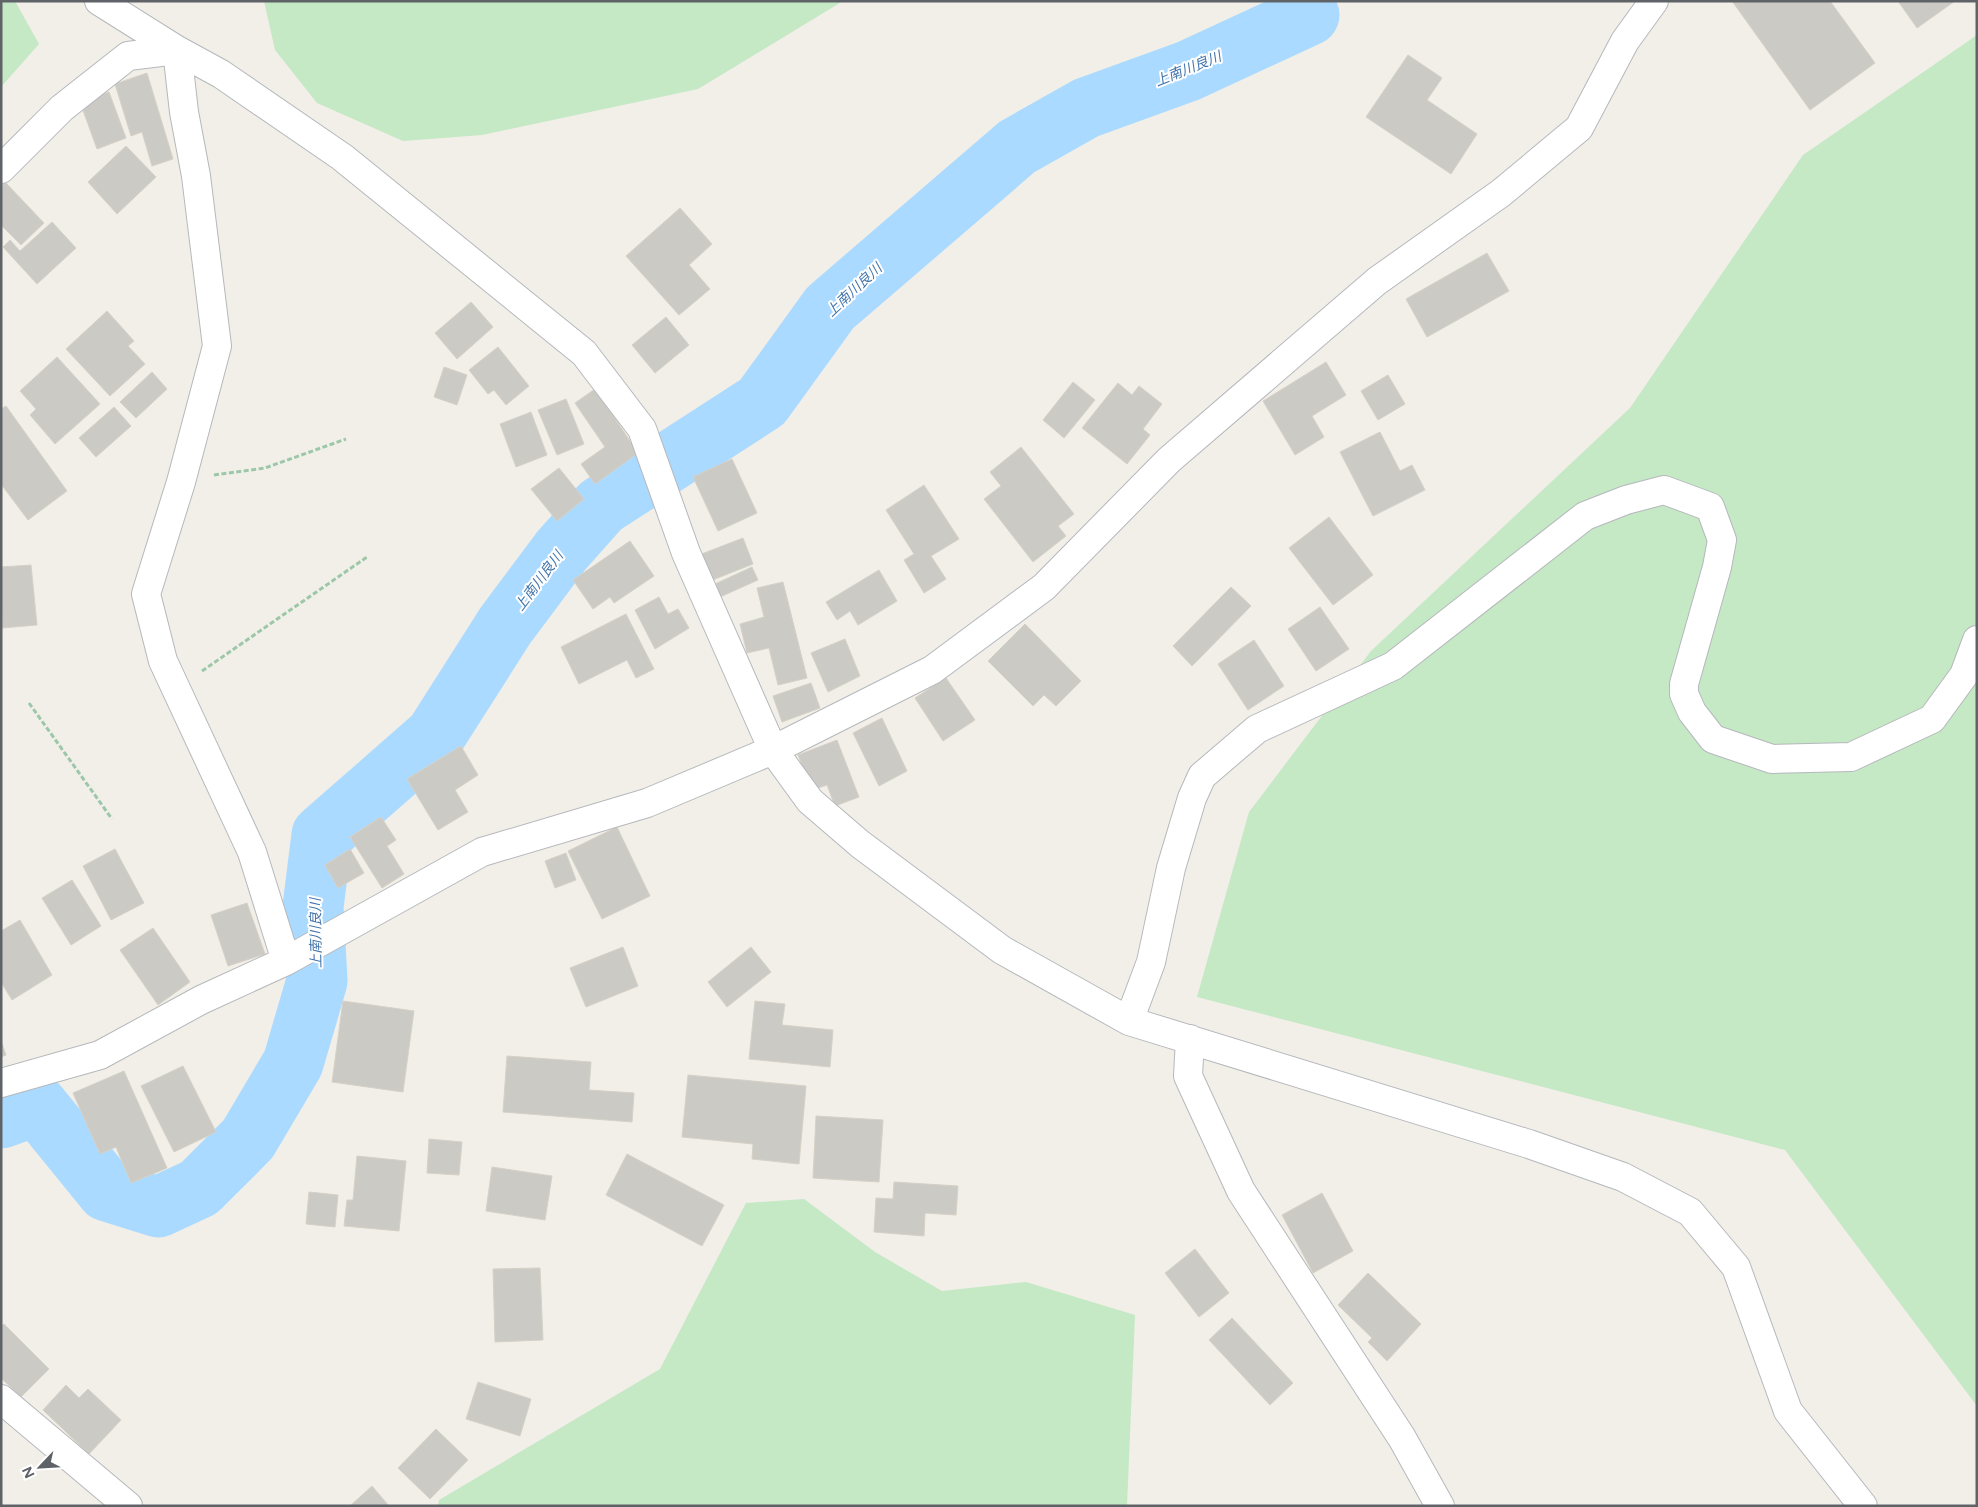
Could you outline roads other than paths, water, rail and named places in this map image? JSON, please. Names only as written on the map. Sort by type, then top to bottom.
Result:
[{"type":"street","points":[[99,1],[177,50],[221,74],[342,157],[584,352],[642,429],[686,552],[773,750],[810,801],[860,844],[1002,950],[1129,1021],[1529,1144],[1624,1177],[1690,1212],[1736,1268],[1788,1411],[1864,1506]]},
{"type":"street","points":[[1,1083],[100,1055],[201,1000],[286,961],[482,852],[647,803],[773,750],[932,670],[1044,587],[1169,460],[1377,281],[1501,193],[1579,128],[1626,42],[1654,1]]},
{"type":"street","points":[[1,169],[62,108],[128,56],[177,50]]},
{"type":"street","points":[[177,50],[184,112],[196,176],[217,346],[181,482],[146,594],[163,661],[252,852],[286,961]]},
{"type":"street","points":[[1129,1021],[1151,962],[1171,868],[1192,798],[1202,776],[1257,729],[1392,666],[1585,516],[1626,500],[1664,490],[1710,506],[1722,540],[1717,567],[1684,684],[1684,694],[1692,712],[1713,739],[1772,759],[1851,757],[1932,719],[1964,675],[1977,640]]},
{"type":"street","points":[[1190,1039],[1188,1076],[1241,1192],[1402,1438],[1440,1506]]},
{"type":"street","points":[[1,1399],[128,1506]]},
{"type":"waterway","name":"上南川良川","points":[[1,1118],[37,1105],[107,1191],[158,1207],[199,1188],[248,1139],[293,1063],[317,981],[313,907],[322,835],[435,736],[505,626],[561,551],[601,506],[762,402],[830,308],[1017,147],[1086,108],[1188,71],[1309,15]]}]
